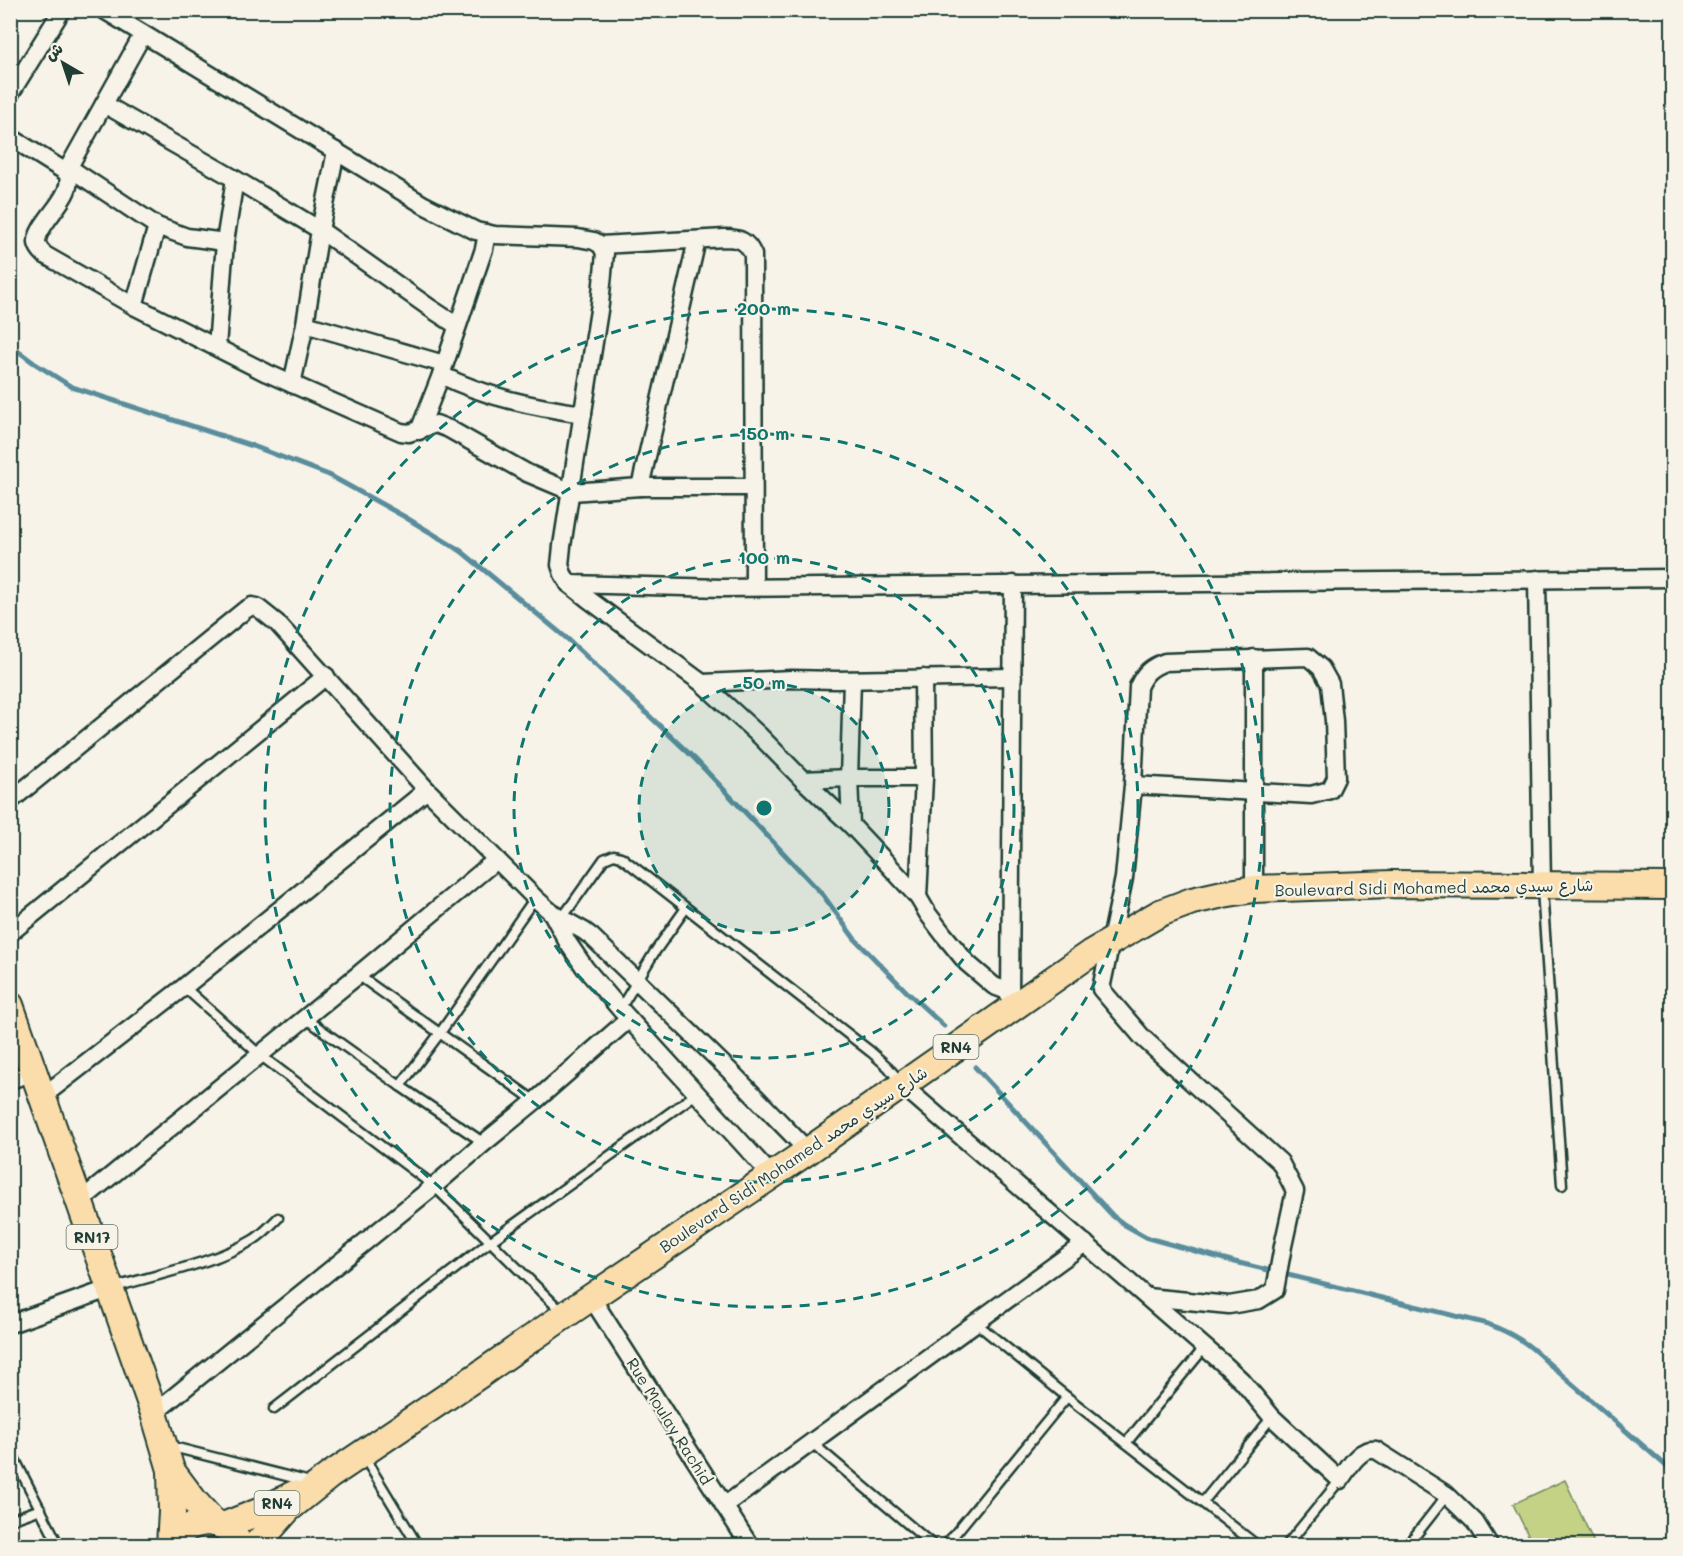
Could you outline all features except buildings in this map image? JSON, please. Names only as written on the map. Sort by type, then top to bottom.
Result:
[{"type":"main road","name":"Boulevard Sidi Mohamed شارع سيدي محمد","points":[[322,1480],[808,1151],[902,1085],[1010,1001],[1160,913],[1192,901],[1254,889],[1392,884],[1672,886]]},
{"type":"main road","name":"RN17","points":[[10,1005],[164,1444],[171,1470],[170,1545]]},
{"type":"main road","name":"RN17","points":[[171,1470],[195,1502],[219,1525]]},
{"type":"main road","name":"RN4","points":[[170,1545],[188,1526],[196,1523],[219,1525],[261,1511],[322,1480]]},
{"type":"main road","name":"RN4","points":[[255,1545],[288,1509],[322,1480]]},
{"type":"main road","points":[[219,1525],[231,1532],[240,1545]]},
{"type":"street","points":[[10,94],[62,10]]},
{"type":"street","points":[[104,10],[424,205],[476,231],[495,235],[578,238],[601,245],[738,238],[750,247],[753,255],[754,587]]},
{"type":"street","points":[[143,34],[67,170],[68,186],[38,238],[39,249],[53,261],[134,306],[292,384],[401,432],[418,431],[436,424],[449,429],[526,473],[572,492],[640,487],[753,487]]},
{"type":"street","points":[[104,104],[320,230],[421,303],[456,325]]},
{"type":"street","points":[[10,137],[157,226],[187,237],[225,242]]},
{"type":"street","points":[[292,384],[336,151]]},
{"type":"street","points":[[217,347],[225,242],[235,179]]},
{"type":"street","points":[[134,306],[157,226]]},
{"type":"street","points":[[418,431],[484,249],[487,233]]},
{"type":"street","points":[[640,487],[697,240]]},
{"type":"street","points":[[601,245],[605,253],[603,280],[560,564],[563,574],[569,584],[588,599],[702,683],[760,736],[851,825],[918,897],[938,928],[967,963],[1010,1001]]},
{"type":"street","points":[[305,324],[442,369],[465,386],[511,401],[583,414]]},
{"type":"street","points":[[1538,579],[1542,885]]},
{"type":"street","points":[[569,584],[754,587],[1672,579]]},
{"type":"street","points":[[1010,1001],[1013,584]]},
{"type":"street","points":[[10,801],[245,610],[252,606],[258,607],[277,623],[326,676],[427,790],[534,898],[557,918],[592,937],[733,1074],[808,1151]]},
{"type":"street","points":[[1133,785],[1311,795],[1330,790],[1336,778],[1334,721],[1330,684],[1327,677],[1308,657],[1165,662],[1152,667],[1143,676],[1138,687],[1133,785],[1124,878],[1101,989],[1143,1038],[1280,1162],[1295,1191],[1275,1290],[1259,1300],[1229,1305],[1147,1297]]},
{"type":"street","points":[[1254,658],[1254,889]]},
{"type":"street","points":[[10,933],[326,676]]},
{"type":"street","points":[[702,683],[792,679],[1013,677]]},
{"type":"street","points":[[918,897],[924,778],[923,678]]},
{"type":"street","points":[[851,825],[849,778],[852,680]]},
{"type":"street","points":[[803,780],[924,778]]},
{"type":"street","points":[[10,1080],[39,1084],[184,987],[427,790]]},
{"type":"street","points":[[79,1202],[496,860]]},
{"type":"street","points":[[557,918],[574,953],[624,1014],[771,1175]]},
{"type":"street","points":[[154,1413],[535,1101],[624,1014]]},
{"type":"street","points":[[902,1085],[1233,1372],[1272,1417],[1340,1480],[1360,1454],[1370,1449],[1376,1450],[1447,1495],[1474,1522],[1490,1545]]},
{"type":"street","points":[[724,1506],[1085,1243]]},
{"type":"street","points":[[10,1324],[111,1288]]},
{"type":"street","name":"Rue Moulay Rachid","points":[[591,1297],[750,1545]]},
{"type":"lane","points":[[557,918],[604,859],[614,855],[621,857],[871,1052],[888,1067],[902,1085]]},
{"type":"lane","points":[[1542,885],[1562,1185]]},
{"type":"lane","points":[[400,1086],[440,1033],[534,898]]},
{"type":"lane","points":[[624,1014],[637,981],[686,908]]},
{"type":"lane","points":[[358,975],[535,1101]]},
{"type":"lane","points":[[184,987],[260,1054],[434,1186],[565,1314]]},
{"type":"lane","points":[[305,1018],[484,1143]]},
{"type":"lane","points":[[274,1410],[491,1241],[696,1094]]},
{"type":"lane","points":[[111,1288],[200,1262],[242,1246],[268,1229],[278,1218]]},
{"type":"lane","points":[[976,1323],[1258,1545]]},
{"type":"lane","points":[[1126,1443],[1205,1347]]},
{"type":"lane","points":[[945,1545],[1068,1397]]},
{"type":"lane","points":[[1203,1502],[1272,1417]]},
{"type":"lane","points":[[812,1442],[934,1545]]},
{"type":"lane","points":[[164,1444],[322,1480]]},
{"type":"lane","points":[[10,1450],[59,1545]]},
{"type":"lane","points":[[362,1455],[418,1545]]},
{"type":"lane","points":[[1286,1545],[1340,1480]]},
{"type":"lane","points":[[1407,1545],[1447,1495]]},
{"type":"lane","points":[[10,1520],[41,1509]]},
{"type":"green space","points":[[1565,1480],[1595,1545],[1533,1545],[1513,1504]]},
{"type":"waterway","points":[[10,345],[72,387],[253,446],[329,475],[461,551],[570,641],[695,759],[823,895],[854,938],[944,1026]]},
{"type":"waterway","points":[[975,1067],[1113,1216],[1125,1225],[1148,1238],[1497,1328],[1533,1349],[1672,1471]]}]
